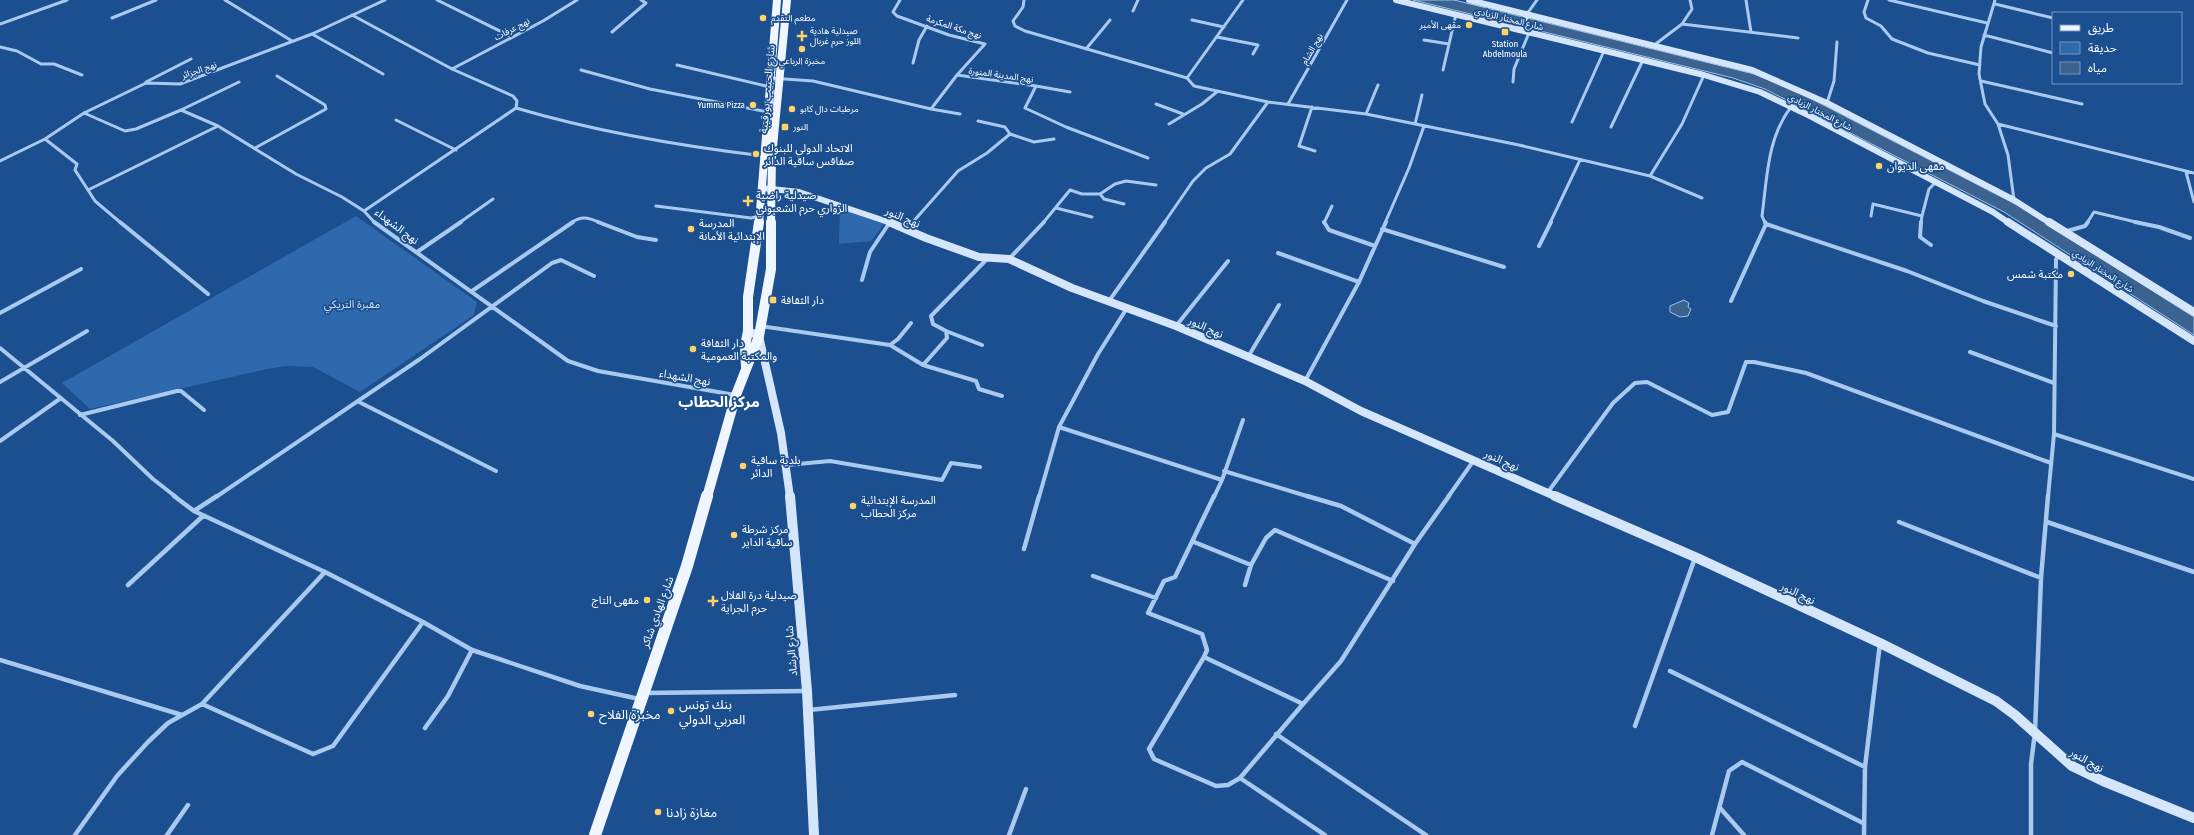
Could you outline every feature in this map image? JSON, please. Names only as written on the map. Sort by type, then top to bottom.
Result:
[{"type":"main road","name":"شارع الحبيب بورقيبة","points":[[746,369],[745,346],[748,331],[748,297],[760,216],[766,189],[775,78],[778,0]]},
{"type":"main road","name":"شارع الحبيب بورقيبة","points":[[736,395],[759,336],[771,269],[764,156],[770,87],[775,78],[787,0]]},
{"type":"main road","name":"شارع الهادي شاكر","points":[[596,835],[641,696],[687,566],[736,395]]},
{"type":"street","points":[[0,24],[67,0]]},
{"type":"street","points":[[112,18],[156,0]]},
{"type":"street","points":[[225,0],[292,41]]},
{"type":"street","name":"نهج الجزائر","points":[[146,82],[162,85],[180,84],[312,34],[385,0]]},
{"type":"street","points":[[438,0],[512,37]]},
{"type":"street","name":"نهج عرفات","points":[[452,69],[543,21],[577,0]]},
{"type":"street","points":[[612,32],[646,3],[641,0]]},
{"type":"street","name":"نهج مكة المكرمة","points":[[900,0],[893,12],[897,16],[928,26],[949,35],[985,44],[957,76]]},
{"type":"street","points":[[1024,0],[1023,7],[1013,21],[1015,26],[1043,37],[1187,78],[1194,86],[1268,102],[1366,114],[1472,135],[1650,176],[1702,198]]},
{"type":"street","points":[[1133,11],[1138,0]]},
{"type":"street","points":[[1187,78],[1243,0]]},
{"type":"street","name":"نهج الشام","points":[[1288,104],[1348,0]]},
{"type":"street","name":"شارع المختار الزيادي","points":[[1396,0],[1745,86],[1791,107],[2010,222],[2194,341]]},
{"type":"street","points":[[1469,0],[1752,70],[1827,103],[2014,200],[2067,231],[2194,312]]},
{"type":"street","points":[[1519,30],[1527,14],[1537,0]]},
{"type":"street","points":[[1652,46],[1682,24],[1692,9],[1690,0]]},
{"type":"street","points":[[1746,0],[1751,32]]},
{"type":"street","points":[[1868,0],[1864,12],[1866,18],[1881,26],[1892,40],[1928,53],[1980,65]]},
{"type":"street","points":[[1889,0],[1987,23]]},
{"type":"street","points":[[2014,200],[2008,155],[1998,124],[1985,104],[1980,82],[1980,65],[1984,35],[1995,2],[2052,18]]},
{"type":"street","points":[[1443,70],[1456,14]]},
{"type":"street","points":[[352,15],[452,69],[513,96],[517,101],[516,108],[554,120],[653,142],[764,156]]},
{"type":"street","points":[[1086,49],[1110,20]]},
{"type":"street","points":[[1192,20],[1224,27]]},
{"type":"street","points":[[1682,24],[1798,38]]},
{"type":"street","points":[[913,63],[919,40],[928,26]]},
{"type":"street","points":[[1513,82],[1514,69],[1529,33]]},
{"type":"street","points":[[312,34],[383,74]]},
{"type":"street","points":[[1984,35],[2052,53]]},
{"type":"street","points":[[1217,37],[1258,45],[1253,54]]},
{"type":"street","points":[[1424,40],[1449,44]]},
{"type":"street","points":[[1827,103],[1833,92],[1834,60],[1838,42]]},
{"type":"street","points":[[0,47],[17,51],[41,64],[54,64],[82,75]]},
{"type":"street","points":[[0,52],[6,49]]},
{"type":"street","points":[[1572,122],[1604,51]]},
{"type":"street","points":[[0,161],[45,139],[84,114],[191,59]]},
{"type":"street","points":[[1611,127],[1633,84],[1643,60]]},
{"type":"street","points":[[677,65],[770,87]]},
{"type":"street","points":[[581,70],[650,89],[663,90],[768,112]]},
{"type":"street","points":[[1650,176],[1682,124],[1704,75]]},
{"type":"street","points":[[254,148],[326,109],[325,105],[277,76]]},
{"type":"street","name":"نهج المدينة المنورة","points":[[931,109],[957,76],[1036,86],[1025,108],[1066,126],[1148,158]]},
{"type":"street","points":[[775,78],[813,81],[870,96],[960,114]]},
{"type":"street","points":[[84,114],[125,131],[136,129],[181,110],[239,82]]},
{"type":"street","points":[[1980,82],[2082,104]]},
{"type":"street","points":[[1366,114],[1378,85]]},
{"type":"street","points":[[1036,86],[1070,92]]},
{"type":"street","points":[[1169,124],[1214,97],[1218,91]]},
{"type":"street","points":[[1415,124],[1422,95]]},
{"type":"street","points":[[1109,302],[1193,181],[1206,168],[1221,161],[1230,154],[1268,102]]},
{"type":"street","points":[[1156,104],[1184,114]]},
{"type":"street","points":[[1312,107],[1299,146],[1315,152]]},
{"type":"street","points":[[1791,107],[1782,119],[1771,158],[1762,216],[1766,224],[1907,270],[1983,301],[2056,326]]},
{"type":"street","name":"نهج الشهداء","points":[[516,108],[364,212],[369,218],[495,307],[568,361],[583,367],[736,395]]},
{"type":"street","points":[[181,110],[218,126],[364,212]]},
{"type":"street","points":[[396,120],[456,150]]},
{"type":"street","points":[[978,121],[1005,127],[1010,134],[1034,142],[1054,139]]},
{"type":"street","points":[[1998,124],[2194,173]]},
{"type":"street","points":[[88,190],[218,126]]},
{"type":"street","points":[[1305,380],[1359,282],[1409,168],[1424,126]]},
{"type":"street","points":[[906,229],[958,171],[987,153],[1010,134]]},
{"type":"street","points":[[45,139],[77,164],[76,170],[95,201],[208,294]]},
{"type":"street","points":[[1538,246],[1580,160]]},
{"type":"street","points":[[2186,172],[2194,202]]},
{"type":"street","points":[[1009,259],[1056,208],[1070,190],[1082,194],[1100,194],[1114,183],[1126,180],[1156,185]]},
{"type":"street","points":[[1931,245],[1920,237],[1922,216],[1929,189],[1936,182]]},
{"type":"street","name":"نهج النور","points":[[766,189],[799,192],[890,222],[964,251],[988,257],[1009,259],[1072,288],[1176,326],[1248,358],[1305,380],[1361,411],[1475,459],[1695,557],[1880,643],[1996,701],[2035,732],[2072,766],[2103,781],[2194,818]]},
{"type":"street","points":[[1100,194],[1104,199],[1124,204]]},
{"type":"street","points":[[417,252],[493,199]]},
{"type":"street","points":[[1871,216],[1873,204],[1922,216]]},
{"type":"street","points":[[656,206],[751,218],[760,216]]},
{"type":"street","points":[[1332,206],[1324,222],[1325,227],[1329,230],[1375,246]]},
{"type":"street","points":[[1056,208],[1092,217]]},
{"type":"street","points":[[2067,231],[2085,226],[2094,212],[2159,227],[2190,238]]},
{"type":"street","points":[[472,291],[578,218],[587,217],[636,237],[656,240]]},
{"type":"street","points":[[862,280],[870,252],[890,222]]},
{"type":"street","points":[[1731,301],[1766,224]]},
{"type":"street","points":[[1382,229],[1504,267]]},
{"type":"street","points":[[1278,253],[1359,282]]},
{"type":"street","points":[[2030,835],[2031,764],[2035,732],[2041,578],[2054,434],[2056,259],[2062,255]]},
{"type":"street","points":[[982,345],[946,331],[933,324],[932,316],[988,257]]},
{"type":"street","points":[[194,511],[359,402],[495,307],[557,261],[560,260],[594,276]]},
{"type":"street","points":[[1176,326],[1228,261]]},
{"type":"street","points":[[0,312],[81,269]]},
{"type":"street","points":[[1248,358],[1279,305]]},
{"type":"street","points":[[1024,549],[1059,427],[1098,354],[1128,308]]},
{"type":"street","points":[[890,345],[898,339],[911,323]]},
{"type":"street","points":[[760,326],[890,345],[923,364],[976,381],[979,389],[1002,396]]},
{"type":"street","points":[[0,382],[87,331]]},
{"type":"street","points":[[748,331],[759,336]]},
{"type":"street","points":[[923,364],[947,338],[946,331]]},
{"type":"street","name":"شارع الرشاد","points":[[759,336],[787,465],[807,691],[814,835]]},
{"type":"street","points":[[745,346],[754,350]]},
{"type":"street","points":[[0,348],[22,368],[113,441],[153,479],[194,511],[325,572],[423,622],[472,650],[580,686],[641,696],[807,691]]},
{"type":"street","name":"شارع الرشاد","points":[[754,350],[767,371]]},
{"type":"street","points":[[1970,352],[1996,364],[2007,365],[2054,383]]},
{"type":"street","points":[[1548,492],[1613,403],[1635,383],[1646,382],[1712,415],[1728,412],[1746,362],[1758,360],[1793,372],[1806,373],[2051,463]]},
{"type":"street","points":[[80,415],[177,390],[181,391],[204,410]]},
{"type":"street","points":[[0,441],[61,398]]},
{"type":"street","points":[[359,402],[496,471]]},
{"type":"street","points":[[1243,420],[1222,480],[1194,542],[1175,577],[1164,581],[1148,613],[1202,634],[1207,650],[1149,750],[1154,759],[1216,786],[1228,785],[1240,778],[1276,734],[1341,662],[1415,544],[1475,459]]},
{"type":"street","points":[[1059,427],[1222,480]]},
{"type":"street","points":[[2054,434],[2194,479]]},
{"type":"street","points":[[787,465],[830,461],[942,480],[951,462],[980,467]]},
{"type":"street","points":[[1224,471],[1340,506],[1415,544]]},
{"type":"street","points":[[128,584],[203,516]]},
{"type":"street","points":[[1899,522],[2041,578]]},
{"type":"street","points":[[2047,522],[2194,572]]},
{"type":"street","points":[[1245,585],[1251,565],[1266,538],[1274,530],[1316,546],[1393,581]]},
{"type":"street","points":[[1194,542],[1251,565]]},
{"type":"street","points":[[1635,726],[1695,557]]},
{"type":"street","points":[[75,835],[117,776],[168,723],[202,704],[325,572]]},
{"type":"street","points":[[1093,576],[1156,598]]},
{"type":"street","points":[[202,704],[313,754],[332,746],[423,622]]},
{"type":"street","points":[[1864,835],[1865,767],[1880,643]]},
{"type":"street","points":[[425,728],[448,696],[472,650]]},
{"type":"street","points":[[1204,657],[1303,704]]},
{"type":"street","points":[[0,660],[183,715]]},
{"type":"street","points":[[1670,671],[1865,767]]},
{"type":"street","points":[[808,710],[955,695]]},
{"type":"street","points":[[1276,734],[1426,835]]},
{"type":"street","points":[[1712,835],[1729,771],[1742,762],[1863,823]]},
{"type":"street","points":[[1240,778],[1326,835]]},
{"type":"street","points":[[1009,835],[1026,789]]},
{"type":"street","points":[[167,835],[188,805]]},
{"type":"street","points":[[1720,808],[1744,835]]},
{"type":"green space","points":[[840,208],[884,224],[871,241],[839,244]]},
{"type":"green space","name":"مقبرة التريكي","points":[[356,216],[477,302],[474,315],[360,392],[313,367],[286,366],[90,409],[62,383]]},
{"type":"water","points":[[1413,0],[1454,0],[1754,74],[1806,96],[2017,205],[2194,317],[2194,335],[2004,212],[1765,89],[1733,78]]},
{"type":"water","points":[[1684,300],[1689,303],[1688,307],[1691,309],[1688,316],[1680,317],[1670,312],[1670,306]]},
{"type":"place","name":"مطعم التقدم","points":[[763,18]]},
{"type":"place","name":"مقهى الأمير","points":[[1469,25]]},
{"type":"place","name":"Station Abdelmoula","points":[[1505,32]]},
{"type":"place","name":"صيدلية هادية اللوز حرم غربال","points":[[802,36]]},
{"type":"place","name":"مخبزة الرباعي","points":[[802,49]]},
{"type":"place","name":"Yumma Pizza","points":[[753,105]]},
{"type":"place","name":"مرطبات دال كابو","points":[[792,109]]},
{"type":"place","name":"النور","points":[[785,127]]},
{"type":"place","name":"الاتحاد الدولي للبنوك صفاقس ساقية الدائر","points":[[756,154]]},
{"type":"place","name":"مقهى الديوان","points":[[1879,166]]},
{"type":"place","name":"صيدلية راضية الزواري حرم الشعبوني","points":[[748,201]]},
{"type":"place","name":"المدرسة الإبتدائية الأمانة","points":[[691,229]]},
{"type":"place","name":"مكتبة شمس","points":[[2071,274]]},
{"type":"place","name":"دار الثقافة","points":[[773,300]]},
{"type":"place","name":"دار الثقافة والمكتبة العمومية","points":[[693,349]]},
{"type":"place","name":"بلدية ساقية الدائر","points":[[743,466]]},
{"type":"place","name":"المدرسة الإبتدائية مركز الحطاب","points":[[853,506]]},
{"type":"place","name":"مركز شرطة ساقية الداير","points":[[734,535]]},
{"type":"place","name":"مقهى التاج","points":[[647,600]]},
{"type":"place","name":"صيدلية درة القلال حرم الجراية","points":[[713,601]]},
{"type":"place","name":"بنك تونس العربي الدولي","points":[[671,711]]},
{"type":"place","name":"مخبزة الفلاح","points":[[591,714]]},
{"type":"place","name":"مغازة زادنا","points":[[658,812]]},
{"type":"district","name":"مركز الحطاب","points":[[719,402]]}]
